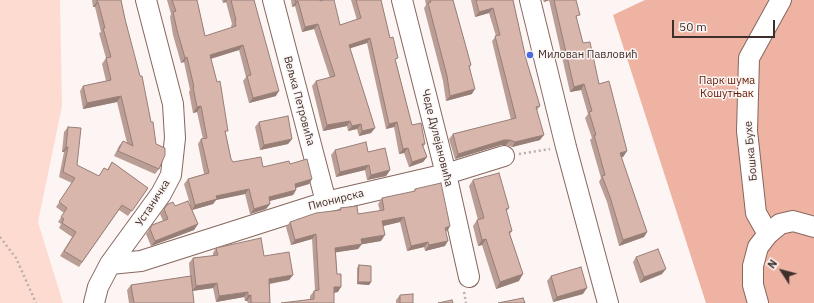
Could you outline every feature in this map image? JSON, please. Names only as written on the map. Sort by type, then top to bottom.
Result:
[{"type":"street","name":"Устаничка","points":[[94,303],[98,287],[110,264],[161,194],[171,175],[175,138],[173,104],[146,0]]},
{"type":"street","name":"Вељка Петровића","points":[[273,0],[326,202]]},
{"type":"street","name":"Чеде Дулејановића","points":[[402,0],[446,174],[469,277]]},
{"type":"street","points":[[530,0],[566,146],[608,303]]},
{"type":"street","name":"Бошка Бухе","points":[[768,234],[756,213],[747,131],[749,58],[781,0]]},
{"type":"street","name":"Пионирска","points":[[110,264],[141,261],[326,202],[446,174],[504,156]]},
{"type":"street","points":[[758,303],[753,285],[752,266],[758,247],[768,234],[780,224],[793,221],[814,227]]},
{"type":"path","points":[[504,156],[566,146]]},
{"type":"path","points":[[0,237],[16,258],[36,303]]},
{"type":"shaded area","points":[[0,0],[60,0],[62,106],[38,222],[63,303],[0,303]]},
{"type":"green space","name":"Парк шума Кошутњак","points":[[645,0],[814,0],[814,303],[706,303],[613,15]]},
{"type":"building","points":[[97,0],[121,0],[140,76],[142,76],[151,122],[153,122],[156,144],[165,148],[165,155],[159,169],[118,151],[123,141],[133,146],[121,96],[87,103],[83,86],[111,80],[106,58],[111,57]]},
{"type":"building","points":[[172,0],[197,0],[205,36],[236,26],[231,0],[254,0],[279,91],[253,98],[247,76],[251,75],[243,45],[210,55],[217,82],[220,81],[228,131],[225,131],[231,159],[233,162],[261,157],[263,167],[289,161],[290,164],[307,159],[312,179],[295,184],[296,190],[269,197],[270,204],[254,209],[249,189],[216,196],[217,199],[195,205],[188,179],[209,173],[201,139],[207,138],[201,106],[197,107],[187,57],[185,58],[177,30],[173,12],[176,11]]},
{"type":"building","points":[[295,0],[334,0],[340,25],[361,18],[356,0],[381,0],[390,38],[393,37],[398,58],[395,59],[412,125],[421,123],[425,144],[422,144],[427,157],[412,162],[408,148],[403,149],[397,122],[389,124],[370,38],[349,45],[375,128],[362,131],[361,124],[352,126],[350,121],[327,125],[316,81],[335,76],[318,24],[305,27],[298,1],[296,2]]},
{"type":"building","points":[[430,0],[453,0],[471,65],[469,66],[475,89],[450,96],[447,76],[428,3],[431,2]]},
{"type":"building","points":[[476,0],[513,0],[526,59],[540,106],[536,107],[544,135],[515,142],[504,140],[458,154],[453,134],[516,118],[495,36],[500,35],[493,8],[479,12]]},
{"type":"building","points":[[554,0],[576,0],[580,15],[576,16],[583,43],[590,42],[599,84],[609,81],[627,151],[620,153],[647,232],[623,240],[602,176],[605,175],[589,112],[592,111],[584,84],[574,87]]},
{"type":"building","points":[[288,116],[292,139],[264,145],[259,122]]},
{"type":"building","points":[[68,127],[81,128],[77,165],[99,176],[104,168],[108,170],[112,162],[148,188],[132,211],[122,205],[82,262],[64,251],[76,232],[62,223],[64,219],[61,217],[67,208],[59,202],[75,178],[63,172],[68,147],[66,147]]},
{"type":"building","points":[[366,142],[368,152],[385,148],[390,170],[371,175],[369,165],[340,172],[335,150]]},
{"type":"building","points":[[499,173],[509,208],[506,209],[512,231],[509,232],[523,274],[500,282],[486,239],[482,240],[477,220],[484,218],[473,180]]},
{"type":"building","points":[[441,183],[450,226],[445,228],[448,241],[429,245],[428,242],[411,246],[404,217],[382,221],[385,235],[361,239],[362,244],[335,248],[337,274],[341,274],[341,287],[334,287],[334,303],[281,303],[314,299],[314,291],[319,290],[316,234],[295,240],[290,222],[316,213],[341,210],[340,208],[357,206],[358,214],[384,210],[382,198],[415,191],[415,189]]},
{"type":"building","points":[[188,201],[198,224],[155,241],[150,229],[152,225],[168,219],[164,209],[168,204],[173,202],[175,206]]},
{"type":"building","points":[[261,238],[264,256],[289,252],[293,275],[269,279],[270,303],[251,303],[251,295],[248,296],[248,292],[219,296],[217,283],[196,286],[193,258],[218,255],[216,248]]},
{"type":"building","points":[[658,249],[666,269],[644,277],[636,257]]},
{"type":"building","points":[[359,265],[371,266],[371,282],[358,282]]},
{"type":"building","points":[[581,267],[587,288],[557,297],[551,276]]},
{"type":"building","points":[[191,276],[194,303],[134,303],[131,285]]},
{"type":"building","points":[[413,294],[413,303],[400,303],[400,295]]},
{"type":"building","points":[[523,298],[525,303],[498,303]]},
{"type":"building","points":[[452,300],[453,303],[438,303]]},
{"type":"place","name":"Милован Павловић","points":[[530,55]]}]
